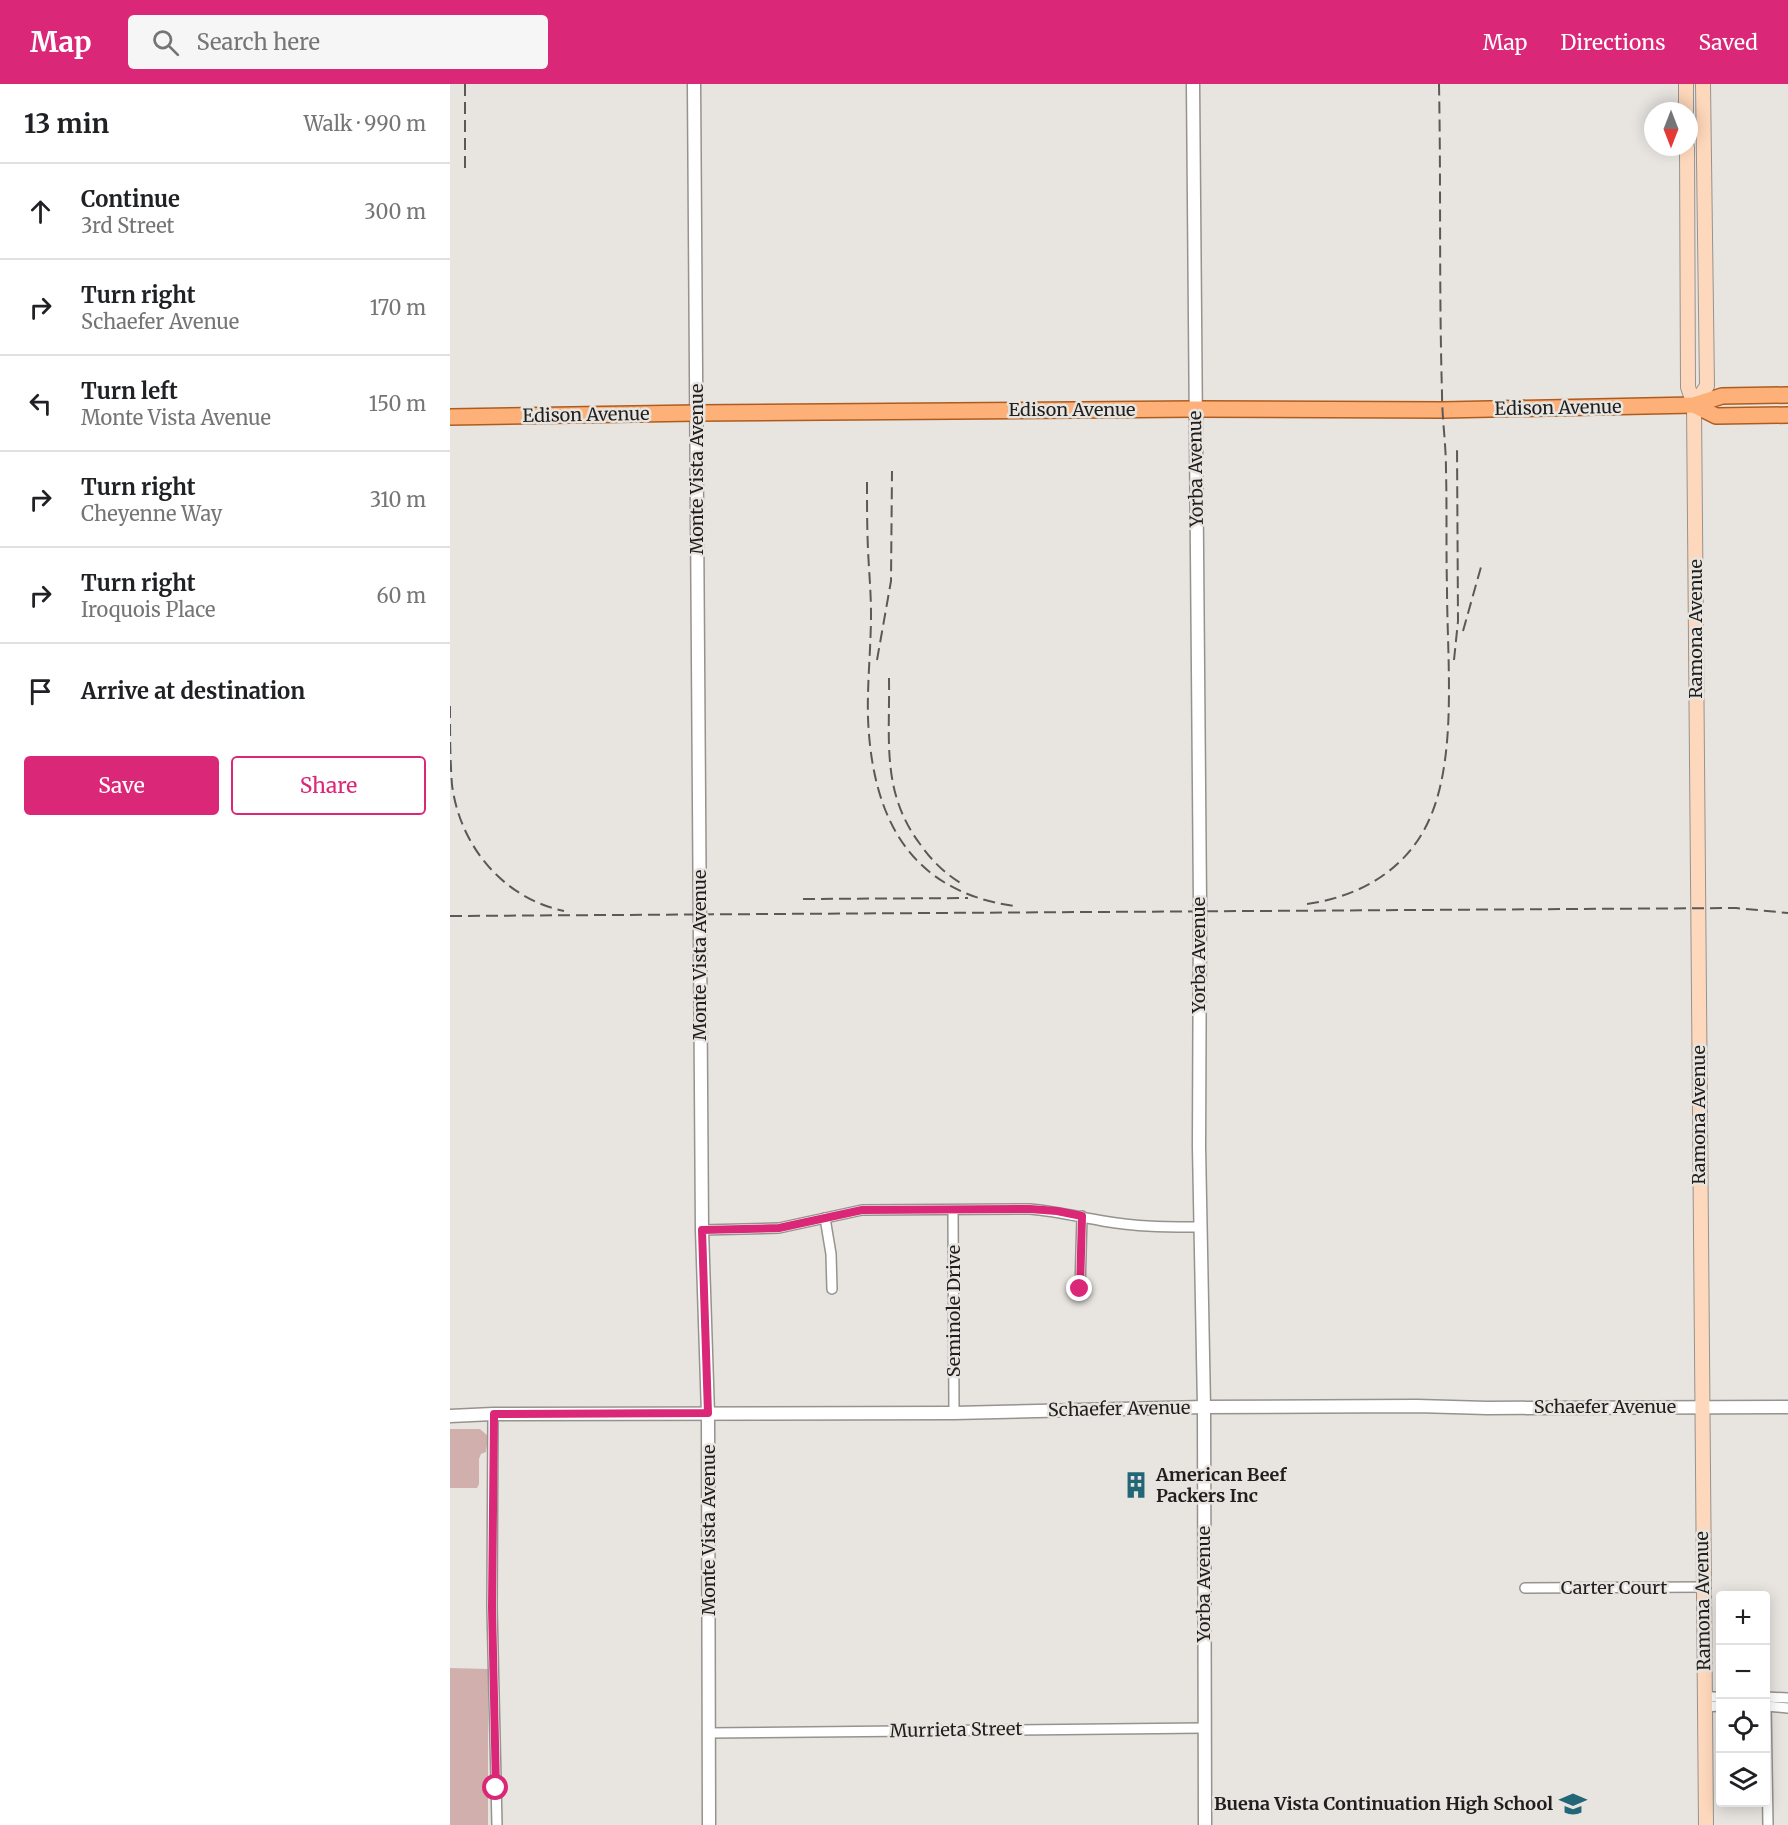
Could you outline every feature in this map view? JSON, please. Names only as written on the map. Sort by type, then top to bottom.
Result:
[{"type":"main road","points":[[1686,84],[1686,102]]},
{"type":"main road","name":"Ramona Avenue","points":[[1694,405],[1707,386],[1703,84]]},
{"type":"main road","name":"Ramona Avenue","points":[[1687,156],[1688,387],[1694,405],[1706,1825]]},
{"type":"main road","name":"Edison Avenue","points":[[450,417],[1195,409],[1443,410],[1694,405],[1722,396],[1788,395]]},
{"type":"main road","name":"Edison Avenue","points":[[1694,405],[1716,416],[1788,415]]},
{"type":"street","name":"Monte Vista Avenue","points":[[694,84],[702,1230],[708,1413],[709,1825]]},
{"type":"street","name":"Yorba Avenue","points":[[1193,84],[1200,903],[1199,1147],[1204,1407],[1205,1825]]},
{"type":"street","points":[[702,1230],[779,1228],[862,1210],[1030,1209],[1057,1211],[1104,1221],[1147,1226],[1201,1227]]},
{"type":"street","name":"Seminole Drive","points":[[953,1210],[954,1413]]},
{"type":"street","points":[[1080,1289],[1082,1216]]},
{"type":"street","points":[[825,1218],[831,1254],[831,1289]]},
{"type":"street","name":"Schaefer Avenue","points":[[450,1416],[954,1413],[1204,1407],[1788,1407]]},
{"type":"street","points":[[494,1414],[492,1607],[497,1825]]},
{"type":"street","name":"Carter Court","points":[[1525,1588],[1704,1587]]},
{"type":"street","points":[[1770,1697],[1788,1698]]},
{"type":"street","points":[[1704,1702],[1716,1698]]},
{"type":"street","points":[[1704,1702],[1716,1706]]},
{"type":"street","points":[[1770,1706],[1788,1708]]},
{"type":"street","name":"Murrieta Street","points":[[708,1732],[1204,1728]]},
{"type":"street","points":[[1767,1753],[1768,1825]]},
{"type":"shaded area","points":[[450,1429],[480,1429],[488,1436],[486,1452],[481,1454],[479,1459],[477,1488],[450,1488]]},
{"type":"shaded area","points":[[450,1668],[488,1669],[488,1825],[450,1825]]},
{"type":"railway","points":[[465,84],[465,168]]},
{"type":"railway","points":[[1307,904],[1328,900],[1366,886],[1383,876],[1398,863],[1423,832],[1432,813],[1445,761],[1449,672],[1446,460],[1441,354],[1439,84]]},
{"type":"railway","points":[[1454,660],[1458,621],[1457,445]]},
{"type":"railway","points":[[877,660],[891,581],[892,471]]},
{"type":"railway","points":[[867,482],[871,614],[868,718],[871,754],[878,787],[888,817],[903,844],[923,866],[947,884],[978,898],[1014,906]]},
{"type":"railway","points":[[1463,631],[1481,567]]},
{"type":"railway","points":[[889,678],[890,765],[899,805],[908,824],[929,856],[945,872],[964,885]]},
{"type":"railway","points":[[450,706],[452,785],[464,829],[488,866],[504,882],[542,904],[564,911]]},
{"type":"railway","points":[[803,899],[968,898]]},
{"type":"railway","points":[[450,916],[1736,908],[1788,913]]},
{"type":"place","name":"American Beef Packers Inc","points":[[1136,1485]]},
{"type":"place","name":"Buena Vista Continuation High School","points":[[1573,1804]]},
{"type":"route","points":[[496,1788],[492,1607],[494,1414],[708,1413],[702,1230],[779,1228],[862,1210],[1030,1209],[1057,1211],[1082,1216],[1080,1289]]}]
